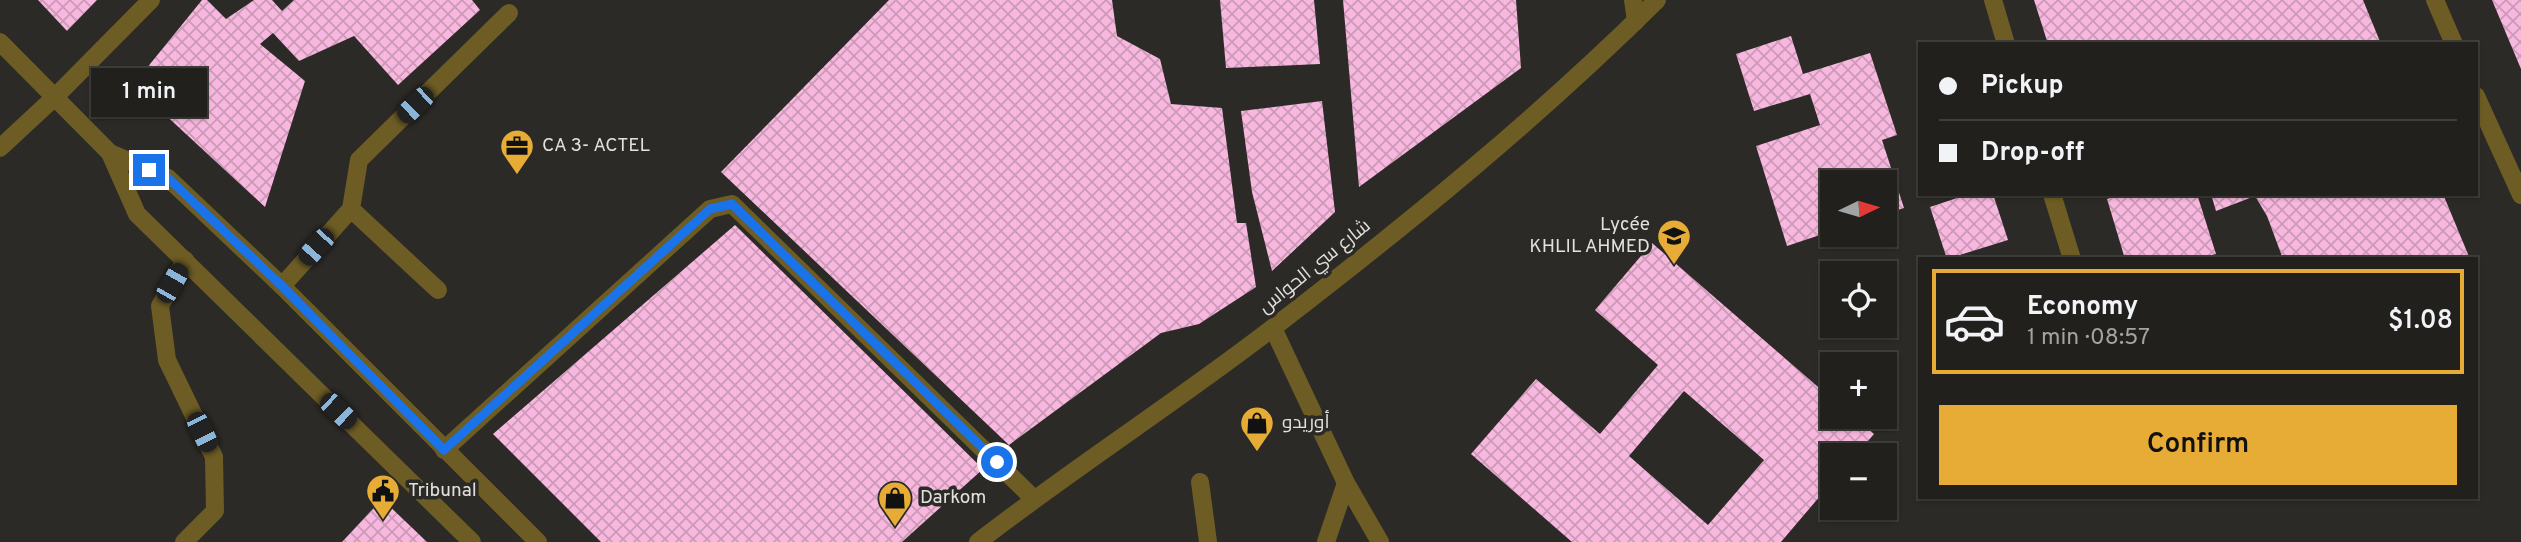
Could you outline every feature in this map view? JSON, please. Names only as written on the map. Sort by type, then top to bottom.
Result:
[{"type":"street","points":[[0,148],[151,0]]},
{"type":"street","points":[[1633,0],[1636,21]]},
{"type":"street","name":"شارع سي الحواس","points":[[978,542],[1273,328],[1497,146],[1598,58],[1657,0]]},
{"type":"street","points":[[1993,0],[2005,42]]},
{"type":"street","points":[[2435,0],[2453,42]]},
{"type":"street","points":[[282,286],[351,209],[359,160],[509,13]]},
{"type":"street","points":[[0,42],[110,153],[137,214],[472,542]]},
{"type":"street","points":[[2478,100],[2521,195]]},
{"type":"street","points":[[110,153],[168,178],[282,286],[538,542]]},
{"type":"street","points":[[2053,196],[2071,257]]},
{"type":"street","points":[[444,450],[710,209],[732,204],[1034,499]]},
{"type":"street","points":[[351,209],[438,290]]},
{"type":"street","points":[[184,542],[215,511],[214,457],[167,360],[159,306],[185,260]]},
{"type":"street","points":[[1273,328],[1346,483],[1380,542]]},
{"type":"street","points":[[1200,482],[1208,542]]},
{"type":"street","points":[[1326,542],[1346,483]]},
{"type":"building","points":[[38,0],[97,0],[67,31]]},
{"type":"building","points":[[202,0],[207,0],[226,19],[254,0],[272,0],[282,11],[294,0],[472,0],[480,10],[398,85],[354,36],[299,61],[273,33],[260,44],[305,81],[265,207],[133,85]]},
{"type":"building","points":[[889,0],[1112,0],[1117,36],[1160,59],[1171,104],[1222,108],[1237,223],[1246,223],[1256,287],[1199,324],[1161,333],[1009,445],[721,172]]},
{"type":"building","points":[[1220,0],[1314,0],[1320,64],[1226,68]]},
{"type":"building","points":[[1343,0],[1516,0],[1521,68],[1359,187]]},
{"type":"building","points":[[2034,0],[2363,0],[2380,42],[2047,42]]},
{"type":"building","points":[[2492,0],[2521,0],[2521,69]]},
{"type":"building","points":[[1791,36],[1803,74],[1870,53],[1897,135],[1882,140],[1892,170],[1820,170],[1820,235],[1787,246],[1756,146],[1820,125],[1810,94],[1754,111],[1736,54]]},
{"type":"building","points":[[1322,101],[1335,212],[1272,271],[1252,192],[1241,111]]},
{"type":"building","points":[[1897,186],[1904,208],[1897,210]]},
{"type":"building","points":[[1963,196],[1994,196],[2008,240],[1946,257],[1930,207]]},
{"type":"building","points":[[2117,196],[2198,196],[2216,254],[2205,257],[2124,257],[2107,199]]},
{"type":"building","points":[[2212,196],[2255,196],[2216,211]]},
{"type":"building","points":[[2255,196],[2444,196],[2469,257],[2282,257],[2267,216]]},
{"type":"building","points":[[735,225],[983,469],[902,542],[601,542],[493,434]]},
{"type":"building","points":[[1652,243],[1820,389],[1820,429],[1868,429],[1874,434],[1866,443],[1820,443],[1820,496],[1781,542],[1572,542],[1471,454],[1536,379],[1600,434],[1658,365],[1595,310]],"holes":[[[1684,391],[1764,460],[1708,525],[1629,456]]]},
{"type":"building","name":"Tribunal","points":[[382,499],[427,542],[342,542]]},
{"type":"place","name":"CA 3- ACTEL","points":[[517,176]]},
{"type":"place","name":"Lycée KHLIL AHMED","points":[[1674,266]]},
{"type":"place","name":"أوريدو","points":[[1257,453]]},
{"type":"place","name":"Tribunal","points":[[383,521]]},
{"type":"place","name":"Darkom","points":[[895,528]]},
{"type":"route","points":[[149,170],[168,178],[282,286],[444,450],[710,209],[732,204],[997,462]]}]
